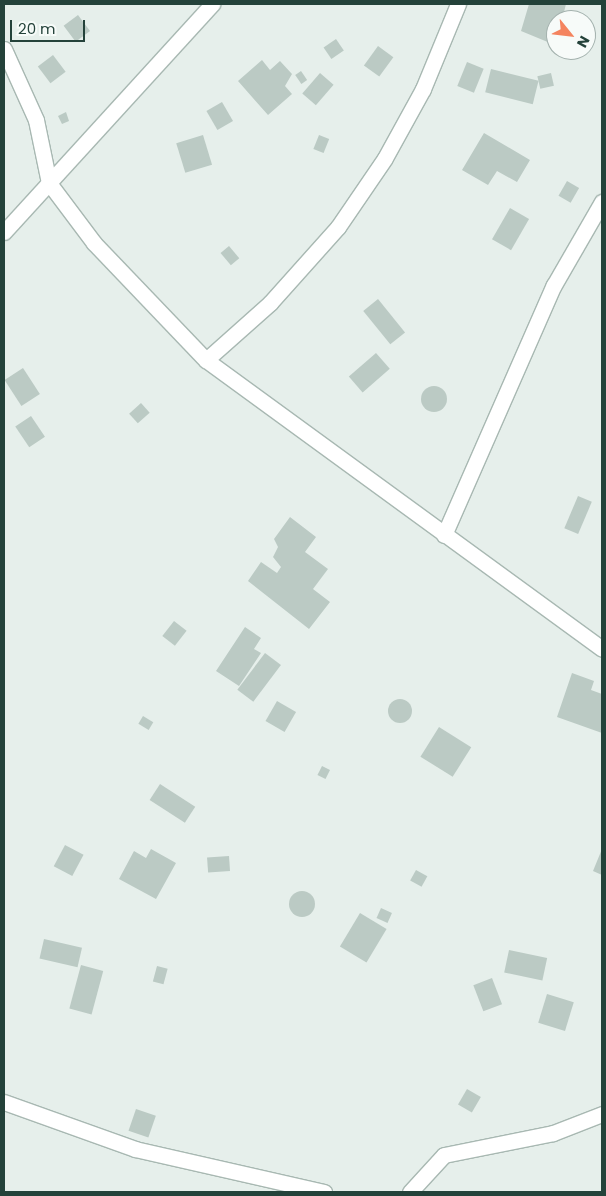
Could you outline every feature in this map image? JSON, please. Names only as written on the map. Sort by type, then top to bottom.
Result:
[{"type":"street","points":[[4,232],[212,4]]},
{"type":"street","points":[[206,360],[270,303],[338,227],[385,158],[423,89],[458,4]]},
{"type":"street","points":[[4,49],[36,120],[49,183],[94,243],[206,360],[602,649]]},
{"type":"street","points":[[444,535],[554,285],[602,202]]},
{"type":"street","points":[[4,1102],[135,1149],[324,1192]]},
{"type":"street","points":[[410,1192],[444,1155],[553,1133],[602,1114]]},
{"type":"building","points":[[529,4],[566,4],[564,10],[546,10],[546,41],[521,31]]},
{"type":"building","points":[[78,15],[90,31],[76,42],[64,26]]},
{"type":"building","points":[[336,39],[344,51],[331,59],[324,47]]},
{"type":"building","points":[[378,46],[393,57],[379,77],[364,65]]},
{"type":"building","points":[[53,55],[66,72],[50,83],[38,66]]},
{"type":"building","points":[[262,60],[270,70],[280,61],[292,74],[285,86],[292,94],[268,115],[238,81]]},
{"type":"building","points":[[467,62],[484,69],[474,93],[457,86]]},
{"type":"building","points":[[491,69],[539,81],[533,104],[485,92]]},
{"type":"building","points":[[301,71],[307,80],[301,84],[295,75]]},
{"type":"building","points":[[320,73],[334,85],[316,105],[302,93]]},
{"type":"building","points":[[551,73],[554,86],[540,89],[537,76]]},
{"type":"building","points":[[222,102],[233,121],[217,130],[206,111]]},
{"type":"building","points":[[66,112],[69,121],[62,124],[58,116]]},
{"type":"building","points":[[484,133],[530,160],[517,182],[497,171],[488,185],[462,170]]},
{"type":"building","points":[[203,135],[212,165],[185,173],[176,143]]},
{"type":"building","points":[[319,135],[329,139],[324,153],[313,149]]},
{"type":"building","points":[[567,181],[579,188],[571,203],[558,196]]},
{"type":"building","points":[[510,208],[529,219],[511,250],[492,239]]},
{"type":"building","points":[[229,246],[239,258],[231,265],[221,253]]},
{"type":"building","points":[[378,299],[405,332],[390,344],[363,311]]},
{"type":"building","points":[[376,353],[390,369],[363,392],[349,377]]},
{"type":"building","points":[[23,368],[40,394],[21,406],[5,380]]},
{"type":"building","points":[[434,386],[443,390],[447,399],[443,408],[434,412],[425,408],[421,399],[425,390]]},
{"type":"building","points":[[141,403],[150,413],[138,423],[129,414]]},
{"type":"building","points":[[31,416],[45,437],[29,447],[15,427]]},
{"type":"building","points":[[578,496],[592,502],[578,534],[564,528]]},
{"type":"building","points":[[290,517],[316,537],[305,552],[328,569],[313,589],[330,602],[309,629],[248,581],[261,562],[277,573],[281,567],[273,557],[278,547],[274,539]]},
{"type":"building","points":[[174,621],[187,631],[175,646],[162,636]]},
{"type":"building","points":[[245,627],[261,638],[254,649],[261,653],[239,686],[216,671]]},
{"type":"building","points":[[265,653],[281,665],[253,702],[237,690]]},
{"type":"building","points":[[572,673],[594,681],[591,690],[602,694],[602,733],[557,717]]},
{"type":"building","points":[[400,699],[408,703],[412,711],[408,719],[400,723],[392,719],[388,711],[392,703]]},
{"type":"building","points":[[277,701],[296,712],[285,732],[266,721]]},
{"type":"building","points":[[143,716],[153,722],[149,730],[138,724]]},
{"type":"building","points":[[439,727],[471,747],[453,777],[420,757]]},
{"type":"building","points":[[322,766],[330,770],[325,779],[317,775]]},
{"type":"building","points":[[160,784],[195,807],[185,823],[150,800]]},
{"type":"building","points":[[65,845],[84,855],[72,876],[54,866]]},
{"type":"building","points":[[151,849],[176,863],[156,899],[119,879],[134,851],[146,858]]},
{"type":"building","points":[[602,849],[602,875],[593,871]]},
{"type":"building","points":[[229,856],[230,871],[208,872],[207,858]]},
{"type":"building","points":[[416,870],[427,876],[422,887],[410,880]]},
{"type":"building","points":[[302,891],[311,895],[315,904],[311,913],[302,917],[293,913],[289,904],[293,895]]},
{"type":"building","points":[[381,908],[392,913],[387,923],[377,918]]},
{"type":"building","points":[[360,913],[387,929],[366,962],[340,946]]},
{"type":"building","points":[[44,939],[82,948],[78,967],[40,958]]},
{"type":"building","points":[[509,950],[547,958],[542,981],[504,972]]},
{"type":"building","points":[[81,965],[103,971],[92,1014],[69,1008]]},
{"type":"building","points":[[157,966],[168,969],[163,984],[153,981]]},
{"type":"building","points":[[492,978],[502,1004],[483,1011],[473,985]]},
{"type":"building","points":[[547,994],[574,1002],[565,1031],[538,1023]]},
{"type":"building","points":[[467,1089],[481,1097],[472,1113],[458,1105]]},
{"type":"building","points":[[136,1109],[156,1116],[148,1138],[129,1131]]}]
